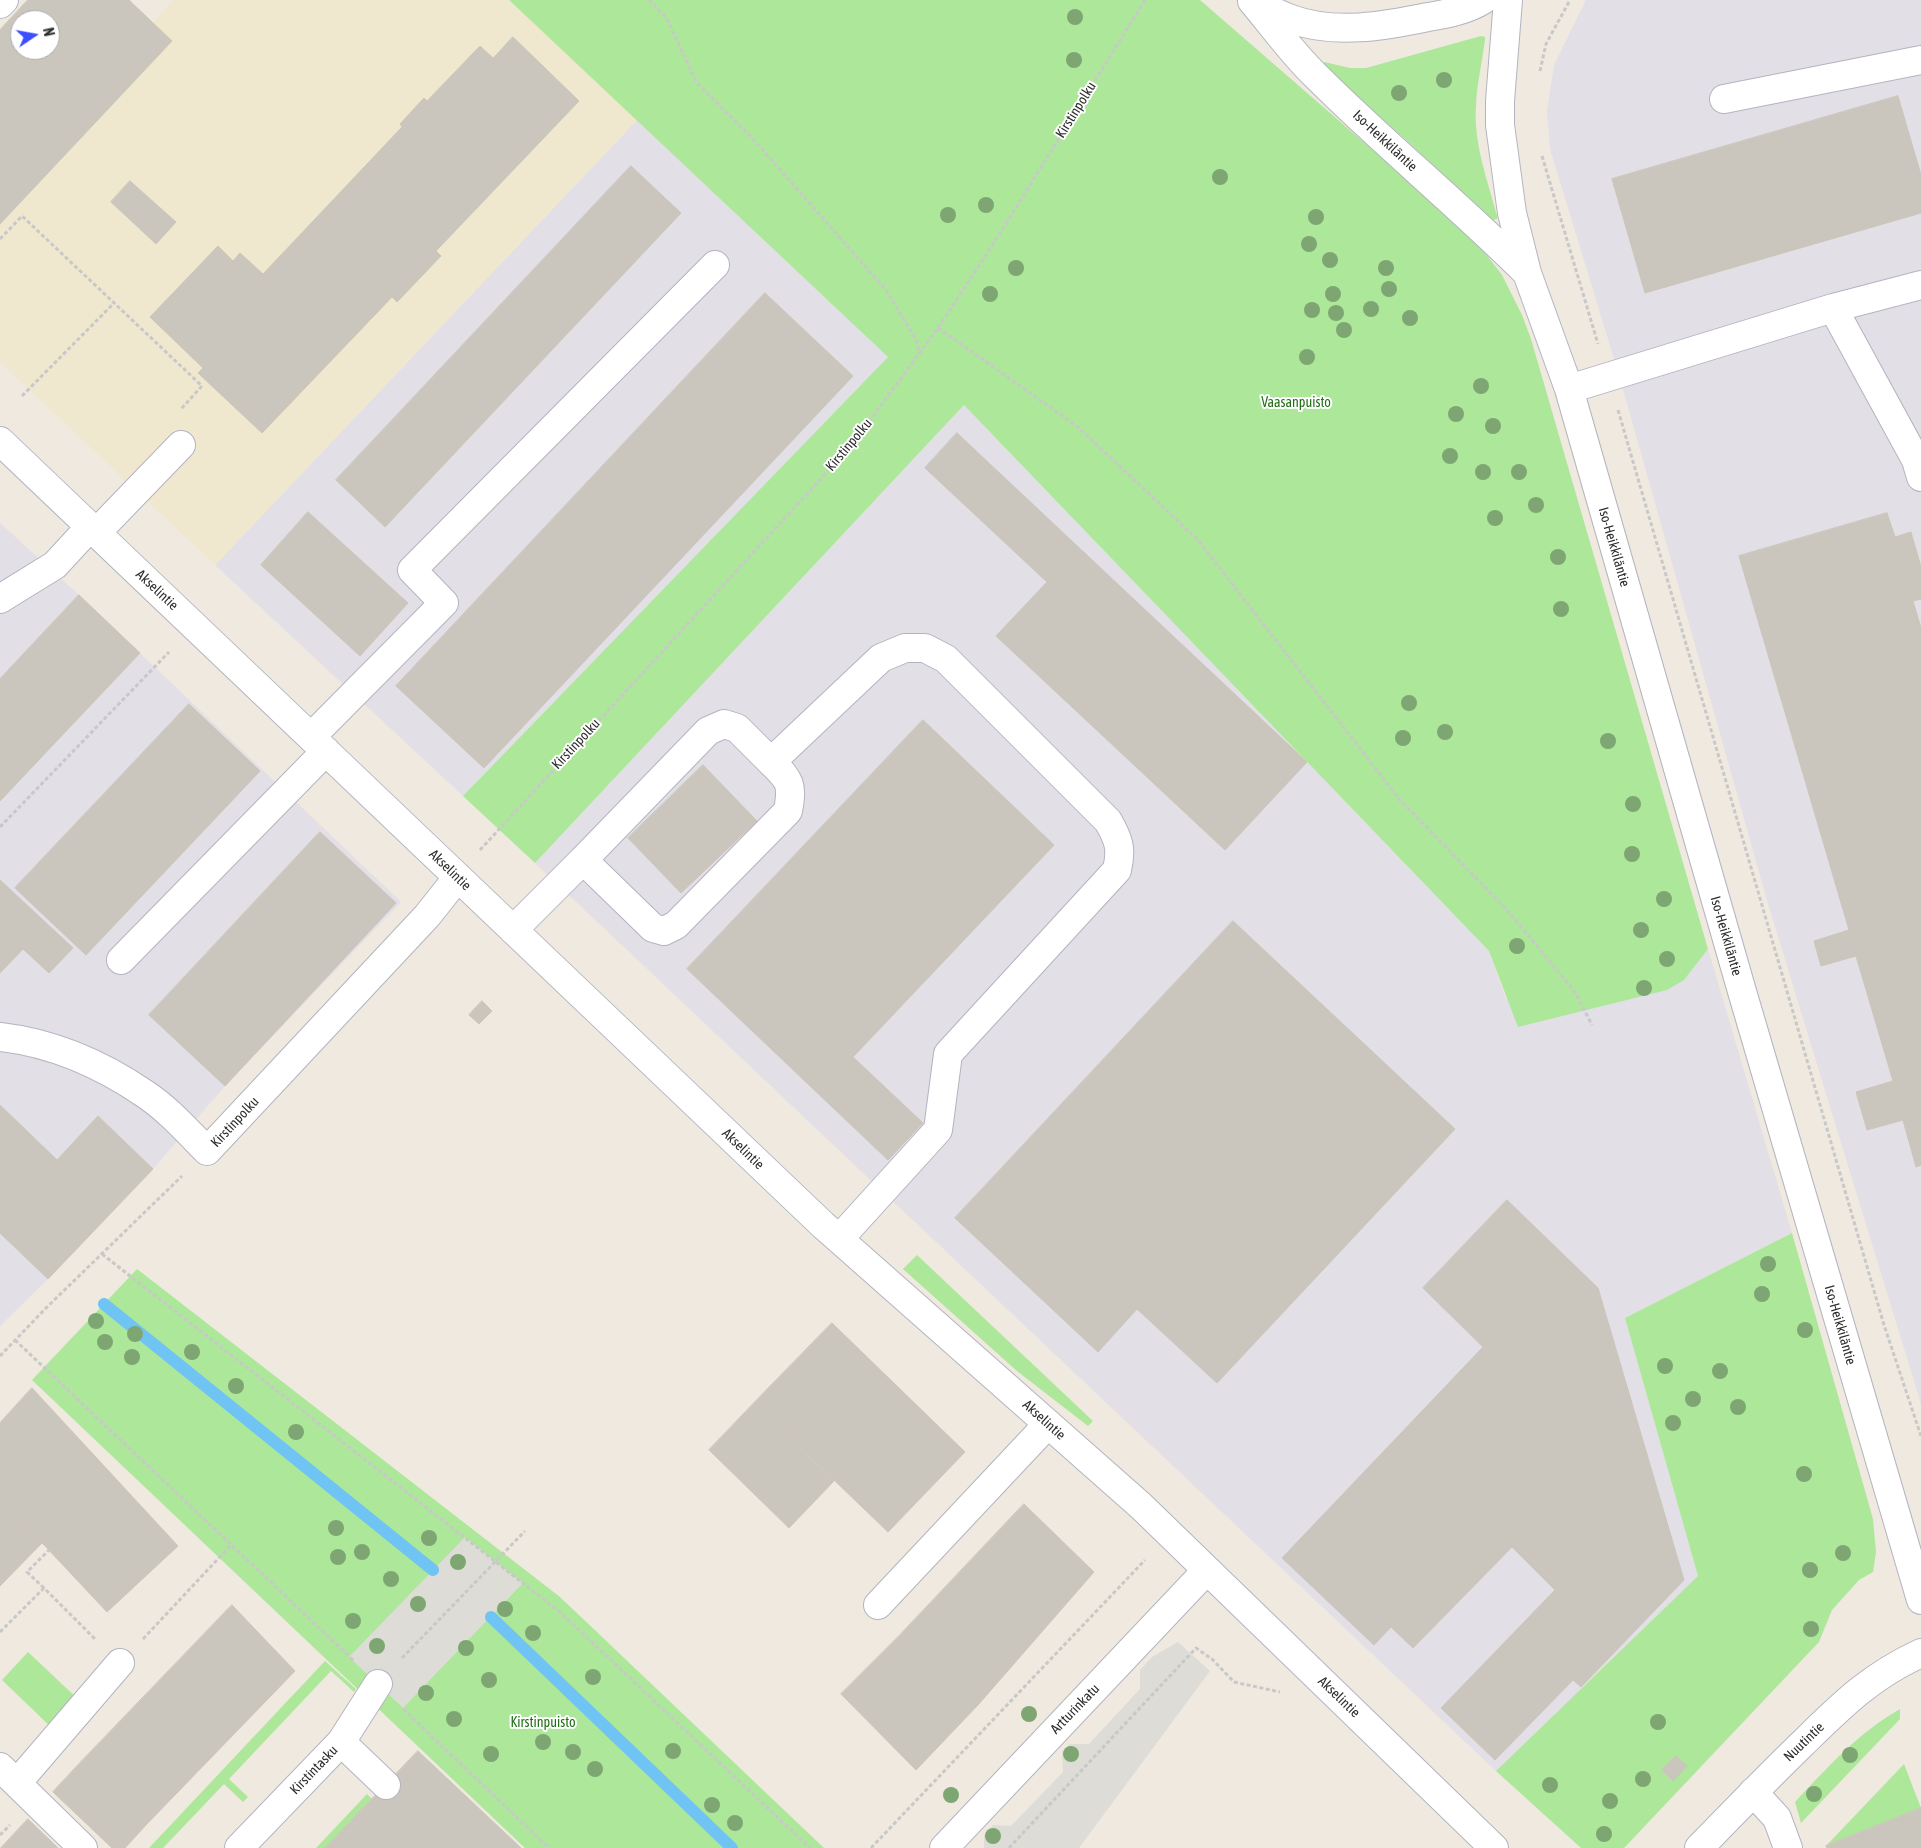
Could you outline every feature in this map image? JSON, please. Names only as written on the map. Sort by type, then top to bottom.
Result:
[{"type":"street","points":[[0,4],[4,0]]},
{"type":"street","points":[[1251,1],[1292,20],[1315,25],[1358,27],[1395,24],[1453,12],[1483,0]]},
{"type":"street","name":"Iso-Heikkiläntie","points":[[1508,0],[1500,101],[1500,125],[1512,213],[1527,273],[1569,389],[1744,998],[1921,1600]]},
{"type":"street","name":"Iso-Heikkiläntie","points":[[1251,1],[1314,75],[1400,156],[1485,231],[1527,273]]},
{"type":"street","points":[[1724,99],[1921,60]]},
{"type":"street","points":[[120,960],[319,744],[444,603],[412,570],[715,265]]},
{"type":"street","points":[[1569,389],[1833,308],[1921,285]]},
{"type":"street","points":[[1833,308],[1916,460],[1921,477]]},
{"type":"street","name":"Akselintie","points":[[0,441],[839,1239],[1170,1534],[1494,1848]]},
{"type":"street","points":[[0,599],[55,565],[181,445]]},
{"type":"street","points":[[771,762],[882,658],[904,648],[925,648],[946,659],[1108,822],[1118,839],[1120,856],[1117,870],[948,1054],[938,1130],[839,1239]]},
{"type":"street","points":[[513,930],[708,730],[724,724],[737,728],[788,778],[791,793],[788,811],[676,925],[664,931],[653,928],[583,860]]},
{"type":"street","name":"Kirstinpolku","points":[[208,1151],[427,916],[458,878]]},
{"type":"street","points":[[0,1038],[42,1045],[87,1060],[146,1094],[208,1151]]},
{"type":"street","points":[[878,1605],[1048,1424]]},
{"type":"street","name":"Artturinkatu","points":[[944,1848],[1207,1570]]},
{"type":"street","name":"Nuutintie","points":[[1699,1848],[1753,1792],[1853,1695],[1878,1675],[1921,1653]]},
{"type":"street","points":[[84,1848],[8,1775],[120,1663]]},
{"type":"street","name":"Kirstintasku","points":[[239,1848],[341,1742],[378,1684]]},
{"type":"street","points":[[341,1742],[386,1785]]},
{"type":"street","points":[[1753,1792],[1777,1818],[1788,1848]]},
{"type":"path","points":[[649,0],[666,17],[697,83],[753,139],[886,290],[916,340],[920,354]]},
{"type":"path","name":"Kirstinpolku","points":[[489,840],[851,446],[938,328],[1145,0]]},
{"type":"path","points":[[1538,76],[1546,44],[1570,0]]},
{"type":"path","points":[[1540,148],[1882,1315],[1921,1436]]},
{"type":"path","points":[[0,239],[22,216],[202,386],[176,414]]},
{"type":"path","points":[[22,396],[114,303]]},
{"type":"path","points":[[938,328],[1078,426],[1198,540],[1400,800],[1507,910],[1576,992],[1592,1025]]},
{"type":"path","points":[[0,826],[194,626]]},
{"type":"path","name":"Kirstinpolku","points":[[0,1356],[208,1151]]},
{"type":"path","points":[[102,1254],[561,1613],[810,1848]]},
{"type":"path","points":[[15,1340],[549,1848]]},
{"type":"path","points":[[378,1684],[525,1531]]},
{"type":"path","points":[[871,1848],[1170,1534]]},
{"type":"path","points":[[49,1550],[28,1572],[120,1663],[231,1545]]},
{"type":"path","points":[[0,1632],[44,1588]]},
{"type":"path","points":[[1009,1848],[1196,1648],[1212,1659],[1234,1682]]},
{"type":"shaded area","points":[[173,0],[509,0],[637,120],[215,565],[0,362],[0,224],[172,41],[153,23]]},
{"type":"shaded area","points":[[1586,0],[1921,0],[1921,1404],[1768,904],[1619,375],[1550,149],[1547,111],[1554,65]]},
{"type":"shaded area","points":[[637,120],[888,357],[463,796],[215,565]]},
{"type":"shaded area","points":[[964,405],[1489,951],[1506,999],[1684,980],[1708,949],[1792,1233],[1625,1318],[1698,1576],[1496,1771],[535,863]]},
{"type":"shaded area","points":[[0,523],[79,595],[401,902],[225,1086],[153,1169],[48,1279],[0,1326]]},
{"type":"shaded area","points":[[465,1537],[523,1583],[403,1708],[349,1657]]},
{"type":"shaded area","points":[[1178,1642],[1210,1671],[1079,1848],[984,1848],[984,1836],[993,1825],[1011,1826],[1063,1772],[1062,1752],[1070,1744],[1089,1744],[1140,1689],[1140,1670],[1152,1657]]},
{"type":"green space","name":"Vaasanpuisto","points":[[509,0],[1200,0],[1473,237],[1502,275],[1522,315],[1531,339],[1708,949],[1684,980],[1667,990],[1518,1027],[1489,951],[964,405],[535,863],[463,796],[888,357]]},
{"type":"green space","points":[[1481,36],[1485,37],[1485,40],[1477,89],[1476,119],[1482,162],[1497,216],[1497,219],[1493,220],[1404,138],[1323,70],[1324,62],[1350,68],[1366,68]]},
{"type":"green space","points":[[1792,1233],[1873,1519],[1876,1552],[1873,1572],[1859,1580],[1832,1610],[1819,1642],[1624,1848],[1581,1848],[1496,1771],[1698,1576],[1625,1318]]},
{"type":"green space","points":[[917,1255],[1093,1421],[1088,1426],[1017,1371],[903,1269]]},
{"type":"green space","name":"Kirstinpuisto","points":[[137,1269],[560,1597],[824,1848],[525,1848],[32,1380]]},
{"type":"green space","points":[[28,1652],[81,1702],[54,1730],[2,1680]]},
{"type":"green space","points":[[325,1661],[356,1689],[354,1692],[331,1671],[229,1779],[248,1797],[243,1802],[224,1784],[163,1848],[149,1848]]},
{"type":"green space","points":[[1900,1709],[1900,1719],[1801,1823],[1795,1802],[1857,1740]]},
{"type":"green space","points":[[1904,1764],[1921,1808],[1826,1846]]},
{"type":"green space","points":[[367,1794],[372,1799],[325,1848],[316,1848]]},
{"type":"building","points":[[28,0],[129,0],[172,41],[0,224],[0,30],[10,19],[10,60],[60,60],[60,10],[19,10]]},
{"type":"building","points":[[513,37],[579,101],[436,251],[441,256],[397,302],[392,297],[262,433],[198,373],[203,368],[150,317],[218,246],[233,261],[240,253],[263,274],[402,127],[400,124],[424,98],[427,101],[480,46],[493,58]]},
{"type":"building","points":[[1898,96],[1921,175],[1921,213],[1645,293],[1612,179]]},
{"type":"building","points":[[631,166],[681,213],[385,527],[336,480]]},
{"type":"building","points":[[130,181],[176,222],[156,244],[111,202]]},
{"type":"building","points":[[765,293],[853,376],[484,768],[396,686]]},
{"type":"building","points":[[957,433],[1307,762],[1225,850],[996,636],[1047,582],[925,468]]},
{"type":"building","points":[[308,512],[408,603],[360,656],[261,565]]},
{"type":"building","points":[[1887,513],[1895,537],[1911,532],[1921,567],[1921,599],[1913,601],[1921,628],[1921,1165],[1916,1167],[1903,1120],[1867,1130],[1856,1092],[1893,1081],[1856,956],[1821,966],[1814,941],[1849,930],[1739,556]]},
{"type":"building","points":[[79,595],[140,653],[0,801],[0,679]]},
{"type":"building","points":[[189,704],[260,771],[86,955],[15,888]]},
{"type":"building","points":[[923,720],[1054,845],[853,1057],[923,1123],[888,1160],[687,969]]},
{"type":"building","points":[[703,765],[757,821],[681,893],[628,838]]},
{"type":"building","points":[[320,832],[396,903],[225,1086],[149,1015]]},
{"type":"building","points":[[0,880],[73,948],[49,973],[23,949],[0,973]]},
{"type":"building","points":[[1233,921],[1455,1129],[1217,1383],[1137,1309],[1098,1352],[955,1218]]},
{"type":"building","points":[[482,1001],[492,1011],[479,1024],[469,1015]]},
{"type":"building","points":[[0,1105],[57,1160],[98,1116],[153,1169],[48,1279],[0,1233]]},
{"type":"building","points":[[1507,1200],[1598,1288],[1684,1580],[1581,1687],[1573,1680],[1495,1760],[1441,1708],[1555,1590],[1512,1547],[1413,1648],[1391,1627],[1374,1645],[1282,1558],[1483,1347],[1423,1288]]},
{"type":"building","points":[[832,1323],[965,1452],[888,1532],[754,1403]]},
{"type":"building","points":[[32,1388],[178,1546],[107,1612],[0,1498],[0,1423]]},
{"type":"building","points":[[754,1403],[834,1481],[789,1528],[709,1450]]},
{"type":"building","points":[[0,1498],[42,1543],[0,1586]]},
{"type":"building","points":[[1024,1504],[1094,1572],[978,1705],[902,1633]]},
{"type":"building","points":[[232,1605],[295,1671],[146,1825],[81,1762]]},
{"type":"building","points":[[902,1633],[978,1705],[916,1770],[841,1694]]},
{"type":"building","points":[[418,1751],[521,1848],[325,1848]]},
{"type":"building","points":[[1676,1756],[1687,1766],[1673,1781],[1662,1770]]},
{"type":"building","points":[[81,1762],[146,1825],[125,1848],[112,1848],[53,1792]]},
{"type":"building","points":[[1921,1808],[1921,1848],[1827,1848],[1826,1846]]},
{"type":"building","points":[[28,1819],[58,1848],[1,1848]]},
{"type":"waterway","points":[[104,1304],[433,1570]]},
{"type":"waterway","points":[[491,1617],[732,1848]]}]
